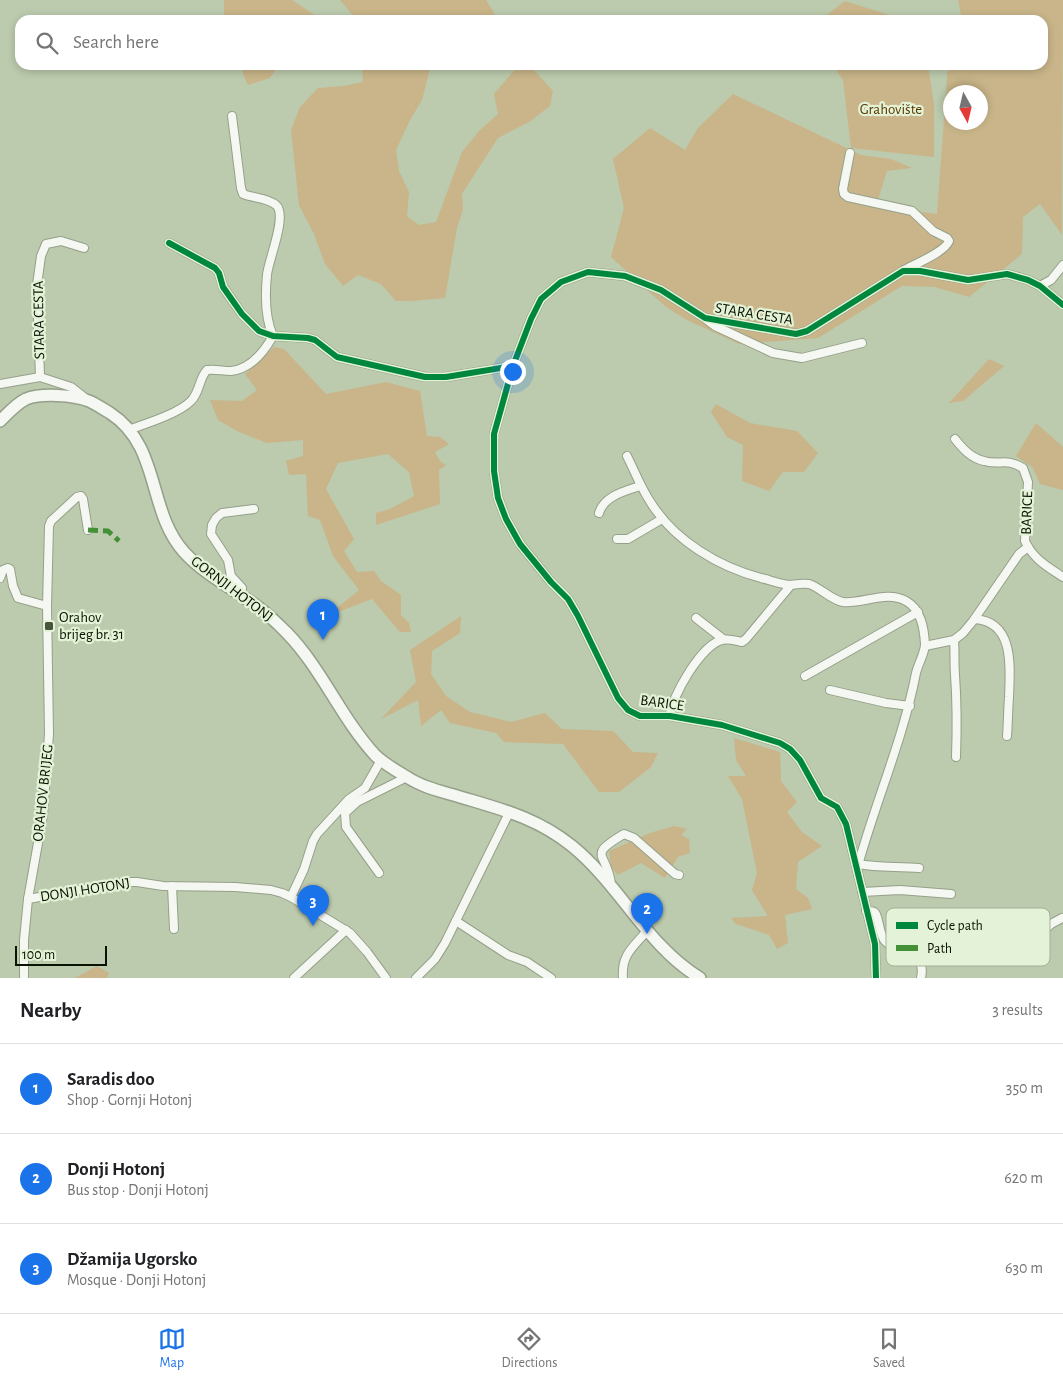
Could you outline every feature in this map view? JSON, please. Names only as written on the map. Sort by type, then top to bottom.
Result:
[{"type":"main road","name":"GORNJI HOTONJ","points":[[0,421],[17,405],[26,399],[37,396],[72,397],[88,401],[112,415],[128,430],[146,456],[162,516],[173,537],[184,552],[204,571],[261,609],[290,636],[313,664],[358,734],[381,760]]},
{"type":"main road","points":[[381,760],[414,782],[510,811],[547,829],[574,848],[611,886],[647,931],[676,961],[700,978]]},
{"type":"street","points":[[232,116],[243,194],[272,202],[279,210],[277,238],[267,273],[266,294],[268,322],[273,336]]},
{"type":"street","name":"STARA CESTA","points":[[705,318],[796,334],[807,331],[948,244],[947,238],[933,230],[912,211],[844,194],[843,189],[850,153]]},
{"type":"street","name":"STARA CESTA","points":[[40,377],[37,285],[41,256],[46,244],[61,241],[84,248]]},
{"type":"street","points":[[169,243],[215,268],[219,273],[223,287],[247,320],[259,331],[273,336],[308,338],[315,340],[337,358],[425,377],[446,377],[513,366]]},
{"type":"street","points":[[1040,286],[1051,280],[1063,265]]},
{"type":"street","points":[[902,271],[920,271],[968,280],[1007,274],[1028,280],[1040,286],[1063,305]]},
{"type":"street","name":"STARA CESTA","points":[[513,366],[531,319],[541,299],[561,282],[588,272],[625,276],[662,290],[715,326],[773,353],[802,358],[862,343]]},
{"type":"street","points":[[128,430],[172,413],[192,401],[207,370],[233,371],[253,362],[262,353],[273,336]]},
{"type":"street","name":"BARICE","points":[[513,366],[494,434],[494,471],[498,498],[506,519],[520,544],[550,582],[568,598],[618,698],[628,710],[640,716],[670,716],[722,725],[780,743],[790,749],[800,760],[821,798],[836,807],[841,814],[851,840],[875,944],[876,978]]},
{"type":"street","name":"STARA CESTA","points":[[0,384],[40,377],[72,388],[88,401]]},
{"type":"street","name":"BARICE","points":[[955,439],[968,454],[984,462],[1009,461],[1023,468],[1028,482],[1024,534],[1028,547],[1041,564],[1063,578]]},
{"type":"street","points":[[627,456],[640,486],[662,519],[689,545],[735,570],[760,578],[791,584],[800,582],[812,585],[841,601],[894,597],[905,600],[918,612],[806,676]]},
{"type":"street","points":[[599,513],[601,506],[606,501],[640,486]]},
{"type":"street","name":"ORAHOV BRIJEG","points":[[24,978],[24,940],[28,899],[43,815],[49,734],[47,606],[49,526],[51,521],[77,497],[81,496],[88,530]]},
{"type":"street","points":[[240,596],[242,588],[231,576],[228,560],[211,534],[212,525],[222,513],[254,509]]},
{"type":"street","points":[[617,539],[628,539],[662,519]]},
{"type":"street","name":"BARICE","points":[[954,640],[963,633],[975,618],[1019,554],[1028,547]]},
{"type":"street","points":[[0,578],[3,570],[10,569],[14,591],[18,598],[47,606]]},
{"type":"street","points":[[696,618],[723,639],[742,642],[791,584]]},
{"type":"street","name":"BARICE","points":[[858,867],[885,777],[910,706],[917,668],[925,646],[921,619],[918,612]]},
{"type":"street","points":[[975,618],[985,619],[993,625],[1005,640],[1009,652],[1008,736]]},
{"type":"street","name":"BARICE","points":[[670,716],[670,707],[683,681],[700,656],[723,639]]},
{"type":"street","points":[[925,646],[954,640],[957,693],[956,757]]},
{"type":"street","points":[[830,690],[886,703],[910,706]]},
{"type":"street","points":[[291,896],[304,870],[317,834],[349,799],[365,788],[381,760]]},
{"type":"street","points":[[379,873],[346,827],[345,813],[357,802],[408,777]]},
{"type":"street","points":[[416,978],[441,951],[510,811]]},
{"type":"street","points":[[611,886],[610,874],[601,856],[601,851],[604,846],[624,834],[634,838],[675,874],[679,875]]},
{"type":"street","points":[[858,867],[895,866],[919,868]]},
{"type":"street","name":"DONJI HOTONJ","points":[[28,899],[126,882],[172,886],[235,886],[271,890],[291,896],[350,933],[367,952],[384,977]]},
{"type":"street","points":[[172,886],[174,929]]},
{"type":"street","points":[[862,892],[900,890],[951,894]]},
{"type":"street","name":"BARICE","points":[[866,911],[874,912],[876,915],[881,933],[886,942]]},
{"type":"street","points":[[1050,925],[1063,916]]},
{"type":"street","points":[[456,922],[508,955],[526,962],[551,978]]},
{"type":"street","points":[[294,978],[346,930]]},
{"type":"street","points":[[623,978],[625,957],[647,931]]},
{"type":"green space","points":[[224,0],[292,0],[314,15],[224,15]]},
{"type":"green space","points":[[340,0],[486,0],[494,15],[353,15]]},
{"type":"green space","points":[[958,0],[1063,0],[1062,235],[1040,204],[1023,217],[1022,254],[969,297],[935,287],[902,286],[818,338],[739,344],[687,320],[666,307],[611,257],[624,208],[613,159],[650,128],[685,150],[698,128],[733,94],[861,155],[891,159],[912,168],[887,171],[876,206],[937,214],[943,130],[988,130],[988,85],[947,85],[948,70],[1048,70],[1048,15],[961,15]]},
{"type":"green space","points":[[845,1],[889,15],[827,15]]},
{"type":"green space","points":[[243,70],[276,70],[270,78],[248,85]]},
{"type":"green space","points":[[362,70],[430,70],[422,100],[396,150],[399,171],[409,192],[407,216],[419,225],[436,222],[462,152],[479,131],[498,114],[494,94],[514,70],[534,70],[553,91],[550,106],[529,122],[498,138],[462,194],[463,209],[457,228],[445,298],[396,301],[381,284],[358,275],[343,286],[325,264],[314,234],[299,205],[291,130],[300,107],[318,88],[363,82]]},
{"type":"green space","name":"Grahovište","points":[[836,70],[929,70],[934,104],[934,157],[851,148],[843,80]]},
{"type":"green space","points":[[274,347],[284,349],[326,394],[386,382],[420,391],[427,436],[440,437],[449,444],[435,452],[440,461],[446,465],[439,470],[440,504],[376,525],[376,513],[390,509],[414,496],[409,472],[388,454],[338,463],[326,489],[354,539],[344,551],[357,572],[374,571],[381,581],[401,595],[401,615],[409,623],[411,632],[400,632],[372,599],[338,612],[336,609],[359,590],[333,556],[320,520],[308,516],[306,474],[289,475],[286,461],[303,456],[303,440],[267,443],[239,432],[218,420],[210,400],[242,401],[257,390],[245,374]]},
{"type":"green space","points":[[989,359],[1004,366],[963,401],[949,403]]},
{"type":"green space","points":[[716,404],[750,423],[797,431],[818,453],[804,472],[783,472],[769,491],[742,481],[743,445],[727,437],[711,412]]},
{"type":"green space","points":[[1036,423],[1063,447],[1063,490],[1040,484],[1033,468],[1016,456]]},
{"type":"green space","points":[[461,616],[460,633],[432,651],[431,674],[446,696],[470,712],[511,722],[545,713],[562,729],[613,731],[633,752],[658,753],[651,767],[619,792],[599,792],[563,744],[504,742],[496,733],[450,723],[441,710],[421,726],[418,700],[381,719],[416,682],[410,650]]},
{"type":"green space","points":[[734,738],[780,752],[781,781],[797,802],[787,812],[802,832],[822,846],[798,862],[796,889],[808,898],[812,909],[785,915],[788,943],[777,949],[769,935],[736,924],[731,918],[768,916],[752,890],[757,873],[742,799],[728,776],[746,776],[736,760]]},
{"type":"green space","points":[[674,826],[687,829],[681,835],[689,839],[690,853],[678,857],[665,878],[641,863],[618,875],[611,867],[609,851],[650,833]]},
{"type":"green space","points":[[97,966],[109,973],[107,978],[75,978]]},
{"type":"marked path","points":[[88,530],[108,531],[119,541]]},
{"type":"cycle path","points":[[169,243],[215,268],[219,273],[223,287],[242,314],[259,331],[273,336],[308,338],[315,340],[337,357],[425,377],[446,377],[513,366],[531,319],[541,299],[561,282],[588,272],[625,276],[661,290],[705,318],[796,334],[807,331],[903,271],[920,271],[968,280],[1007,274],[1028,280],[1040,286],[1063,305]]},
{"type":"cycle path","points":[[513,366],[494,434],[494,471],[498,498],[506,519],[520,544],[551,582],[568,599],[618,698],[628,710],[640,716],[670,716],[722,725],[780,743],[790,749],[800,760],[821,798],[837,807],[846,824],[875,944],[876,978]]},
{"type":"place","name":"Orahov brijeg br. 31","points":[[49,626]]},
{"type":"place","name":"Saradis doo","points":[[323,640]]},
{"type":"place","name":"Džamija Ugorsko","points":[[313,926]]},
{"type":"place","name":"Donji Hotonj","points":[[647,934]]}]
